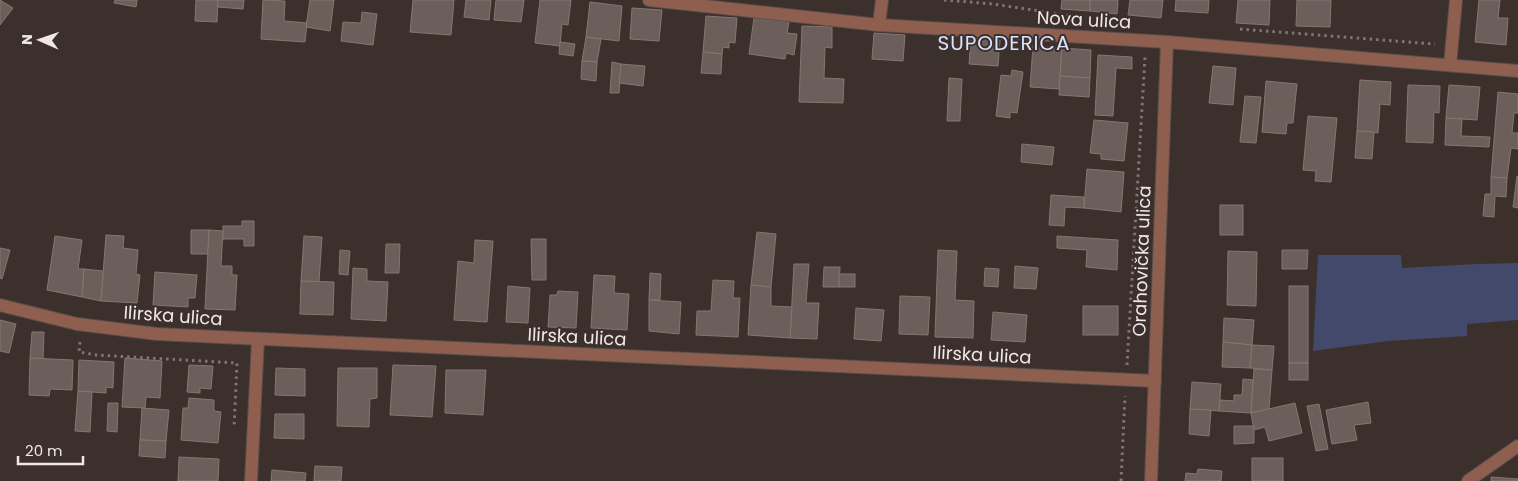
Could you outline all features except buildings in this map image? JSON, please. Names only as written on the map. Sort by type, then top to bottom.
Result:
[{"type":"street","name":"Nova ulica","points":[[649,0],[879,25],[1167,42],[1518,71]]},
{"type":"street","points":[[879,25],[882,0]]},
{"type":"street","points":[[1450,65],[1456,0]]},
{"type":"street","name":"Orahovička ulica","points":[[1151,481],[1167,42]]},
{"type":"street","name":"Ilirska ulica","points":[[0,306],[84,326],[157,334],[1155,381]]},
{"type":"street","points":[[251,481],[258,339]]},
{"type":"street","points":[[1468,481],[1518,446]]},
{"type":"path","points":[[944,0],[992,4],[1088,18]]},
{"type":"path","points":[[1236,28],[1452,46]]},
{"type":"path","points":[[1121,481],[1146,41]]},
{"type":"path","points":[[84,326],[78,348],[79,352],[96,355],[237,363],[234,432]]},
{"type":"shaded area","points":[[1318,255],[1401,255],[1402,268],[1518,263],[1518,320],[1467,324],[1467,336],[1388,341],[1313,351]]},
{"type":"district","name":"SUPODERICA","points":[[1004,43]]}]
